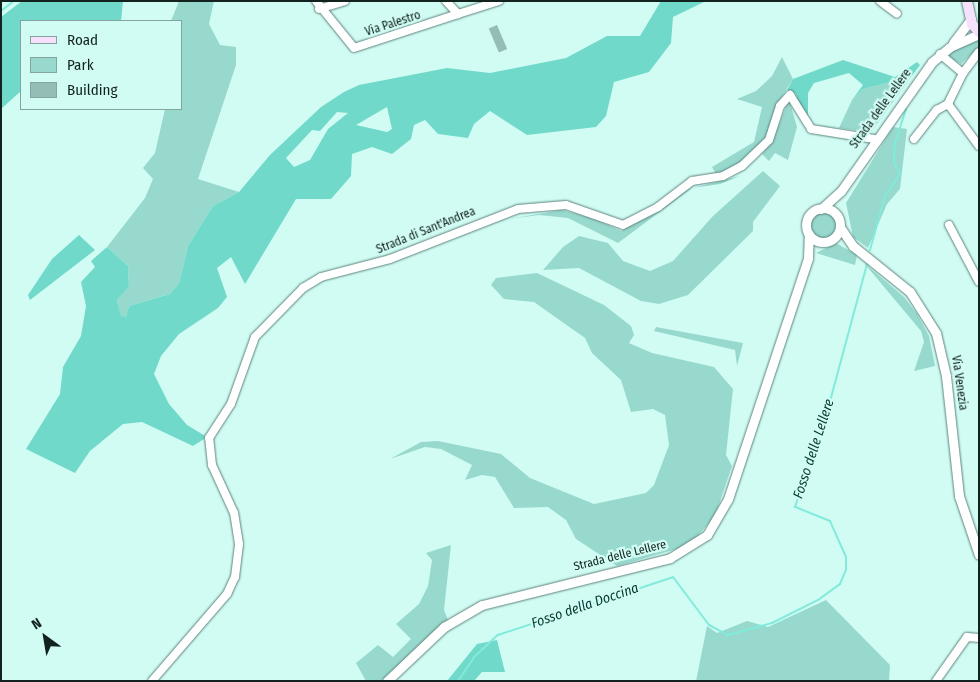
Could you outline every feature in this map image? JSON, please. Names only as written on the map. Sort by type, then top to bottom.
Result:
[{"type":"main road","points":[[967,1],[971,18],[979,33]]},
{"type":"main road","points":[[971,18],[979,4]]},
{"type":"street","points":[[316,1],[319,9],[345,1]]},
{"type":"street","points":[[446,1],[458,14]]},
{"type":"street","name":"Via Palestro","points":[[319,9],[354,48],[499,1]]},
{"type":"street","points":[[880,1],[897,14]]},
{"type":"street","name":"Strada delle Lellere","points":[[950,47],[971,18]]},
{"type":"street","name":"Strada delle Lellere","points":[[821,208],[841,191],[874,140],[940,54],[979,33]]},
{"type":"street","points":[[914,139],[937,110],[948,104],[963,73],[979,52]]},
{"type":"street","points":[[940,54],[963,73]]},
{"type":"street","name":"Strada di Sant'Andrea","points":[[152,681],[227,594],[235,576],[239,544],[234,513],[212,464],[209,438],[232,404],[255,337],[302,288],[321,277],[390,259],[518,209],[566,205],[623,225],[658,207],[692,180],[724,176],[742,166],[769,140],[780,106],[788,95],[794,97],[800,116],[811,128],[874,140]]},
{"type":"street","points":[[948,104],[979,146]]},
{"type":"street","name":"Strada delle Lellere","points":[[838,217],[841,191]]},
{"type":"street","points":[[821,208],[838,217],[840,227],[828,240],[809,234],[808,218],[821,208]]},
{"type":"street","points":[[949,225],[979,282]]},
{"type":"street","name":"Via Venezia","points":[[840,227],[853,246],[910,292],[937,337],[946,376],[959,496],[979,556]]},
{"type":"street","name":"Strada delle Lellere","points":[[387,681],[444,627],[482,605],[670,558],[704,538],[727,501],[808,258],[809,234]]},
{"type":"street","name":"Strada delle Lellere","points":[[808,258],[828,240]]},
{"type":"street","name":"Via Venezia","points":[[828,240],[853,246]]},
{"type":"street","points":[[936,681],[967,637],[979,638]]},
{"type":"green space","points":[[22,1],[123,1],[121,20],[20,20],[20,92],[1,109],[1,17]]},
{"type":"green space","points":[[179,1],[214,1],[209,24],[220,45],[236,47],[236,65],[198,179],[239,192],[213,206],[188,246],[179,283],[170,294],[129,306],[126,317],[121,317],[117,300],[129,287],[128,266],[107,247],[145,198],[153,179],[143,168],[155,153],[165,110],[182,110],[182,20],[171,20]]},
{"type":"green space","points":[[661,1],[706,1],[673,17],[671,43],[649,72],[614,82],[606,116],[596,127],[527,135],[490,111],[474,124],[468,138],[438,134],[425,120],[414,125],[411,139],[392,154],[372,147],[352,154],[351,176],[331,199],[296,199],[245,284],[231,257],[217,268],[227,297],[218,308],[179,334],[161,356],[154,374],[169,404],[187,425],[207,437],[193,446],[142,422],[123,424],[90,451],[75,473],[26,449],[60,394],[63,367],[81,336],[86,306],[81,282],[95,267],[91,261],[107,247],[128,266],[129,287],[117,300],[121,316],[126,317],[129,306],[170,294],[179,283],[188,246],[213,206],[239,192],[270,155],[321,107],[344,92],[359,85],[447,68],[490,73],[566,58],[607,36],[640,36]],"holes":[[[387,107],[392,129],[387,132],[356,125]],[[337,112],[348,113],[328,129],[310,160],[294,167],[286,158],[312,130],[320,131]]]},
{"type":"green space","points":[[979,38],[979,47],[961,64],[949,57],[950,51]]},
{"type":"green space","points":[[782,57],[793,79],[779,101],[767,140],[729,172],[716,174],[712,167],[754,142],[762,107],[737,99],[756,91],[772,76]]},
{"type":"green space","points":[[843,60],[895,77],[917,62],[920,65],[911,77],[863,89],[852,100],[863,85],[849,73],[814,83],[808,93],[808,120],[800,110],[796,94],[787,90],[793,79]]},
{"type":"green space","points":[[911,77],[871,132],[839,128],[852,100],[863,89]]},
{"type":"green space","points":[[789,99],[797,127],[788,160],[775,153],[769,161],[762,154],[774,138]]},
{"type":"green space","points":[[893,127],[907,129],[900,189],[887,204],[868,248],[853,237],[846,203]]},
{"type":"green space","points":[[763,171],[780,186],[753,222],[753,231],[688,295],[659,304],[641,301],[579,268],[543,270],[563,247],[579,236],[608,243],[623,261],[650,271],[673,261],[713,216]]},
{"type":"green space","points":[[740,176],[720,184],[694,188]]},
{"type":"green space","points":[[692,188],[618,243],[568,218],[539,215],[509,219],[562,210],[595,219],[621,231]]},
{"type":"green space","points":[[823,212],[832,216],[836,225],[832,234],[823,238],[814,234],[810,225],[814,216]]},
{"type":"green space","points":[[79,235],[95,250],[30,300],[28,295],[52,259]]},
{"type":"green space","points":[[836,243],[857,255],[855,265],[816,253]]},
{"type":"green space","points":[[864,263],[904,297],[917,314],[929,336],[935,366],[914,371],[924,342],[921,331]]},
{"type":"green space","points":[[537,273],[604,305],[631,326],[634,335],[629,343],[652,353],[714,367],[733,389],[726,455],[732,466],[715,516],[694,540],[680,548],[617,566],[576,539],[566,520],[548,507],[514,508],[495,477],[482,475],[465,480],[472,465],[441,449],[425,447],[390,459],[421,442],[438,441],[501,454],[530,478],[594,504],[646,493],[654,485],[669,445],[665,415],[653,409],[631,412],[621,380],[592,353],[585,338],[534,302],[504,299],[491,285],[496,278]]},
{"type":"green space","points":[[656,327],[743,343],[737,366],[735,350],[654,331]]},
{"type":"green space","points":[[451,545],[444,610],[448,620],[381,681],[366,681],[356,663],[378,645],[393,657],[411,639],[396,624],[419,604],[428,586],[432,560],[426,553]]},
{"type":"green space","points":[[826,600],[890,665],[889,681],[696,681],[707,626],[717,633],[747,621],[768,627]]},
{"type":"green space","points":[[497,640],[505,672],[482,672],[474,681],[447,681],[477,644]]},
{"type":"building","points":[[497,25],[507,49],[499,52],[489,29]]},
{"type":"waterway","points":[[1,11],[14,1]]},
{"type":"waterway","name":"Fosso delle Lellere","points":[[870,250],[885,196],[900,174],[894,162],[895,143],[906,109]]},
{"type":"waterway","name":"Fosso delle Lellere","points":[[458,681],[474,657],[498,635],[673,577],[709,625],[728,635],[772,623],[818,600],[840,584],[846,570],[846,557],[830,521],[795,507],[829,405],[867,264]]},
{"type":"water label","name":"Fosso della Doccina","points":[[585,606]]}]
